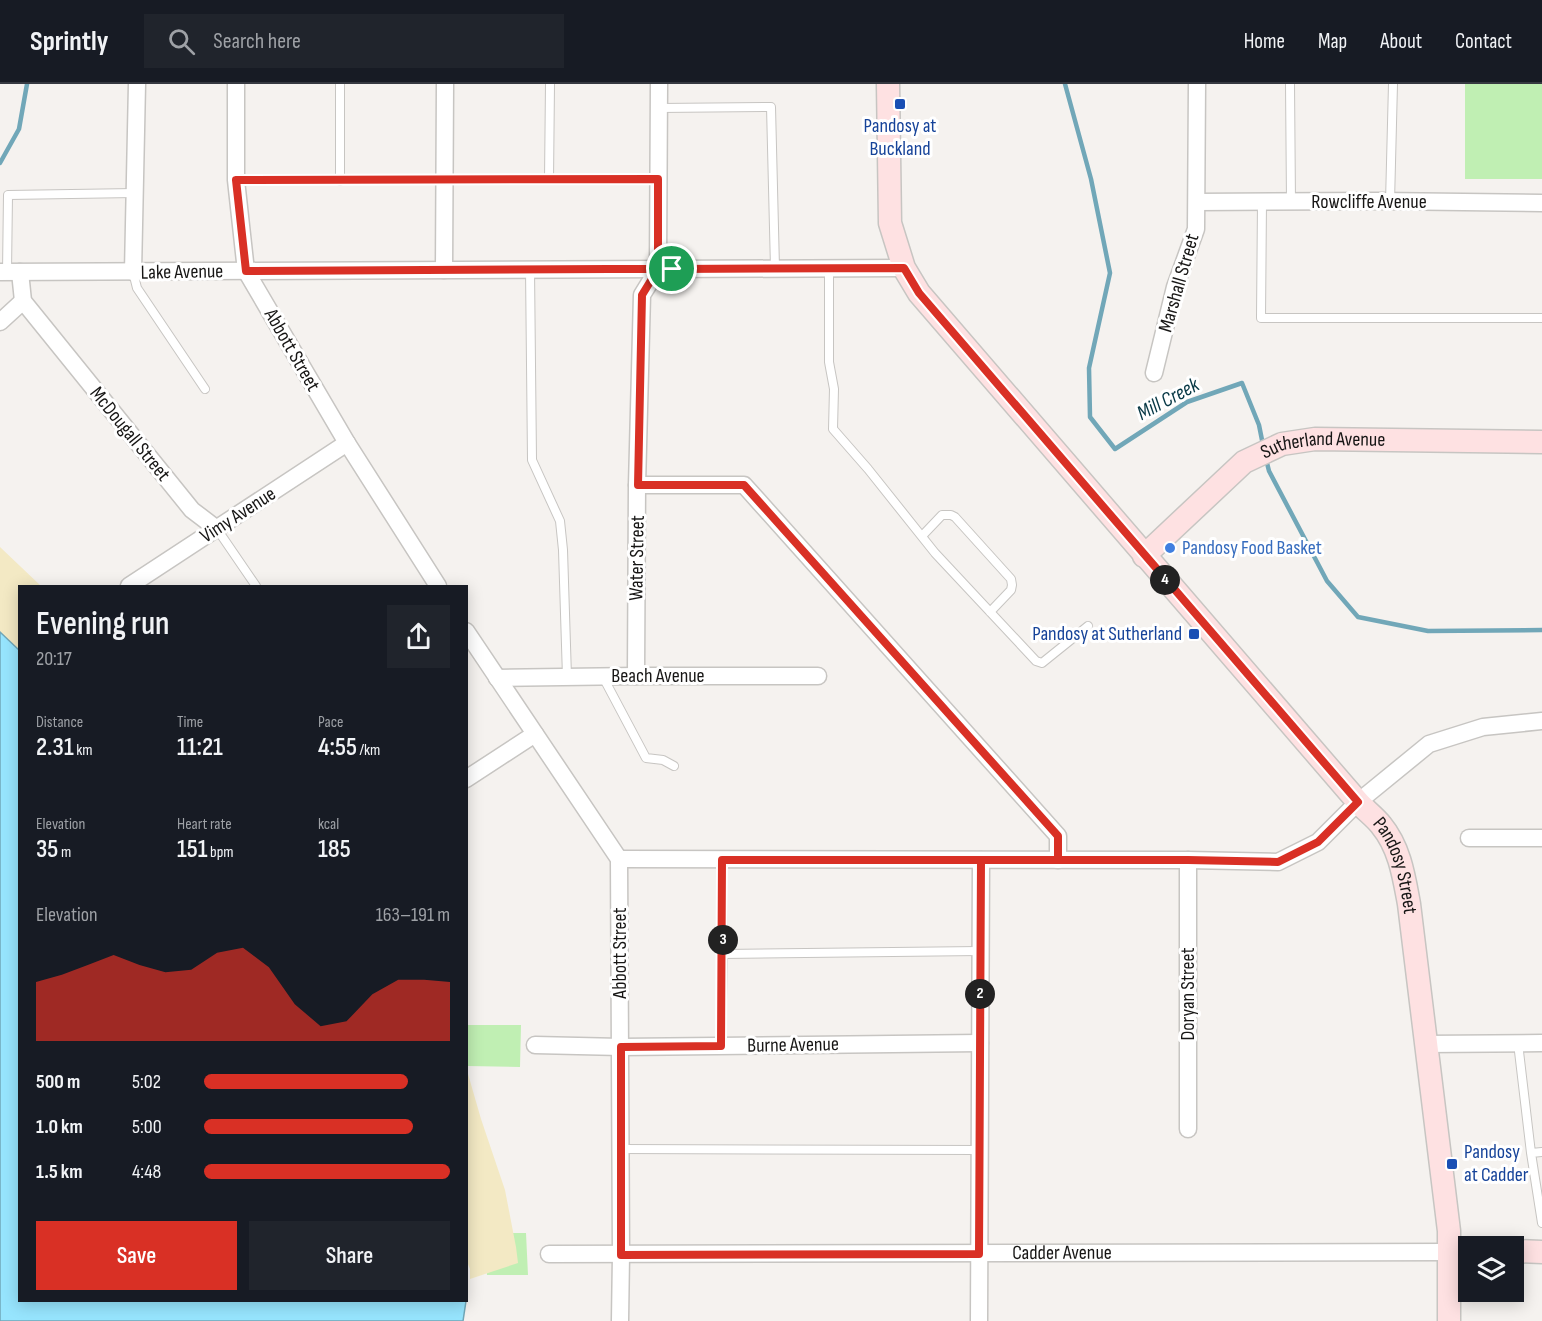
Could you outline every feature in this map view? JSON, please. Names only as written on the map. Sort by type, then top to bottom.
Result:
[{"type":"main road","name":"Pandosy Street","points":[[888,84],[890,223],[904,268],[919,293],[1144,556],[1358,802],[1381,825],[1395,846],[1408,904],[1449,1231],[1458,1252],[1449,1321]]},
{"type":"main road","name":"Sutherland Avenue","points":[[1144,556],[1244,462],[1282,444],[1316,439],[1542,442]]},
{"type":"main road","points":[[1524,1251],[1542,1252]]},
{"type":"street","points":[[133,272],[137,84]]},
{"type":"street","name":"Abbott Street","points":[[236,84],[236,180],[246,271],[346,443],[437,585]]},
{"type":"street","points":[[444,270],[445,84]]},
{"type":"street","points":[[658,269],[659,84]]},
{"type":"street","name":"Marshall Street","points":[[1154,373],[1175,287],[1196,229],[1197,84]]},
{"type":"street","name":"Rowcliffe Avenue","points":[[1197,202],[1542,203]]},
{"type":"street","name":"Lake Avenue","points":[[9,272],[904,268]]},
{"type":"street","name":"Water Street","points":[[636,676],[642,295],[658,269]]},
{"type":"street","points":[[0,322],[23,301],[9,272]]},
{"type":"street","name":"McDougall Street","points":[[23,301],[192,510],[216,529]]},
{"type":"street","name":"Vimy Avenue","points":[[131,585],[346,443]]},
{"type":"street","points":[[638,485],[744,485],[1058,836],[1058,860]]},
{"type":"street","points":[[469,639],[619,859],[1278,862],[1318,842],[1358,802],[1429,744],[1483,727],[1542,721]]},
{"type":"street","name":"Beach Avenue","points":[[497,678],[818,676]]},
{"type":"street","points":[[468,778],[535,734]]},
{"type":"street","points":[[1469,838],[1542,838]]},
{"type":"street","name":"Abbott Street","points":[[619,859],[620,1321]]},
{"type":"street","points":[[979,1321],[981,860]]},
{"type":"street","name":"Doryan Street","points":[[1188,860],[1188,1129]]},
{"type":"street","name":"Burne Avenue","points":[[535,1045],[621,1047],[980,1043]]},
{"type":"street","points":[[1425,1044],[1542,1043]]},
{"type":"street","name":"Cadder Avenue","points":[[549,1254],[1458,1252]]},
{"type":"lane","points":[[340,84],[340,181]]},
{"type":"lane","points":[[549,180],[550,84]]},
{"type":"lane","points":[[1290,84],[1291,202]]},
{"type":"lane","points":[[1390,202],[1392,84]]},
{"type":"lane","points":[[659,108],[771,108],[775,268]]},
{"type":"lane","points":[[236,180],[658,179]]},
{"type":"lane","points":[[9,272],[8,195],[135,193]]},
{"type":"lane","points":[[1262,202],[1262,318],[1542,318]]},
{"type":"lane","points":[[829,268],[829,362],[834,389],[832,429],[868,469],[935,553],[1036,661],[1042,663],[1088,626]]},
{"type":"lane","points":[[530,269],[532,460],[560,521],[567,677]]},
{"type":"lane","points":[[133,272],[137,288],[205,389]]},
{"type":"lane","points":[[921,536],[942,515],[955,517],[1011,579],[1011,590],[990,612]]},
{"type":"lane","name":"McDougall Street","points":[[216,529],[255,585]]},
{"type":"lane","points":[[603,676],[646,758],[663,760],[674,766]]},
{"type":"lane","points":[[721,1046],[722,860]]},
{"type":"lane","points":[[723,954],[980,951]]},
{"type":"lane","points":[[1518,1043],[1542,1223]]},
{"type":"lane","points":[[621,1149],[980,1150]]},
{"type":"lane","points":[[1531,1153],[1542,1152]]},
{"type":"green space","points":[[1465,84],[1542,84],[1542,179],[1465,179]]},
{"type":"green space","points":[[468,1025],[521,1025],[520,1067],[468,1066]]},
{"type":"green space","points":[[484,1233],[526,1233],[528,1275],[487,1275]]},
{"type":"sand","points":[[0,547],[40,585],[18,585],[18,650],[0,632]]},
{"type":"sand","points":[[468,1074],[505,1190],[518,1263],[470,1279],[468,1264]]},
{"type":"water","points":[[0,632],[18,649],[18,1302],[466,1302],[463,1321],[0,1321]]},
{"type":"waterway","name":"Mill Creek","points":[[0,163],[19,129],[27,84]]},
{"type":"waterway","name":"Mill Creek","points":[[1065,84],[1091,179],[1110,273],[1089,368],[1090,417],[1115,449],[1187,402],[1242,383],[1259,425],[1263,445]]},
{"type":"waterway","name":"Mill Creek","points":[[1266,459],[1269,471],[1327,581],[1358,617],[1428,631],[1542,630]]},
{"type":"place","name":"Pandosy at Buckland","points":[[900,104]]},
{"type":"place","name":"Pandosy Food Basket","points":[[1170,548]]},
{"type":"place","name":"Pandosy at Sutherland","points":[[1194,634]]},
{"type":"place","name":"Pandosy at Cadder","points":[[1452,1164]]},
{"type":"route","points":[[672,269],[658,269],[609,269],[246,271],[236,180],[658,179],[658,269],[642,295],[638,485],[744,485],[1058,836],[1058,860],[981,860],[979,1254],[621,1255],[621,1047],[721,1046],[722,860],[981,860],[1188,860],[1278,862],[1318,842],[1358,802],[919,293],[904,268],[672,269]]}]
